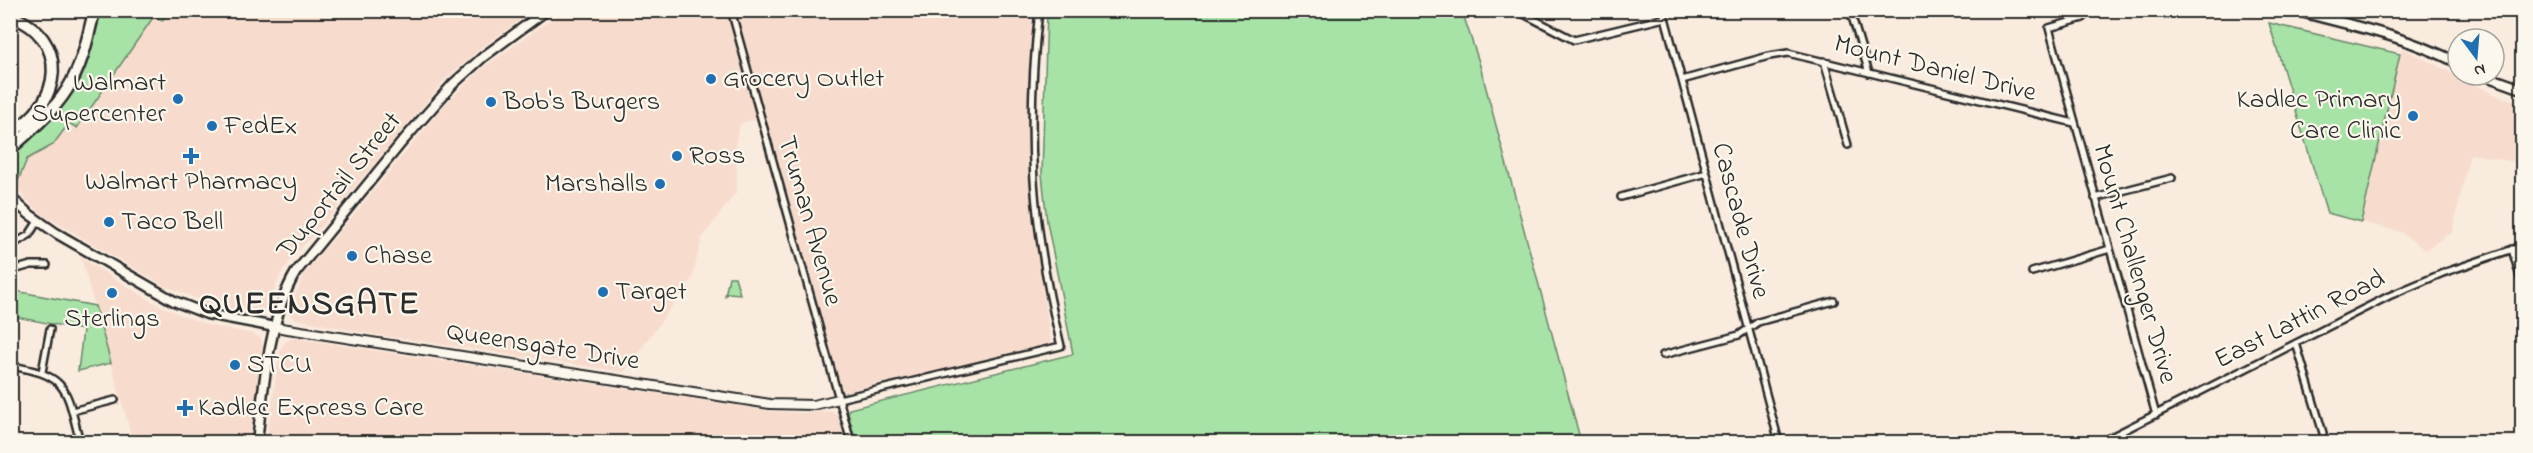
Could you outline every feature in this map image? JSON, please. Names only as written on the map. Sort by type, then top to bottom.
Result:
[{"type":"highway","points":[[10,149],[49,114],[72,84],[84,56],[94,10]]},
{"type":"highway","points":[[10,16],[26,23],[41,37],[50,56],[53,72],[51,89],[41,109],[28,122],[10,132]]},
{"type":"main road","name":"Duportail Street","points":[[257,442],[275,327],[282,299],[296,272],[402,142],[469,69],[547,10]]},
{"type":"main road","points":[[2293,10],[2384,33],[2425,46],[2446,57]]},
{"type":"main road","points":[[2506,83],[2523,89]]},
{"type":"main road","name":"Queensgate Drive","points":[[10,197],[38,221],[151,289],[191,309],[227,319],[275,327]]},
{"type":"street","name":"Truman Avenue","points":[[730,10],[851,442]]},
{"type":"street","name":"Queensgate Drive","points":[[275,327],[770,404],[813,405],[1062,346],[1043,263],[1032,173],[1033,81],[1040,10]]},
{"type":"street","points":[[1516,10],[1574,40],[1665,18]]},
{"type":"street","name":"Cascade Drive","points":[[1663,10],[1779,442]]},
{"type":"street","points":[[1850,10],[1869,73]]},
{"type":"street","name":"Mount Challenger Drive","points":[[2083,18],[2049,28],[2156,415]]},
{"type":"street","name":"Mount Daniel Drive","points":[[1682,80],[1778,54],[1797,55],[2074,123]]},
{"type":"street","points":[[1824,62],[1848,145]]},
{"type":"street","points":[[1621,197],[1707,173]]},
{"type":"street","points":[[2095,198],[2172,178]]},
{"type":"street","points":[[10,246],[28,235],[38,221]]},
{"type":"street","name":"East Lattin Road","points":[[2105,442],[2414,285],[2523,246]]},
{"type":"street","points":[[2032,272],[2110,249]]},
{"type":"street","points":[[2512,249],[2523,284]]},
{"type":"street","points":[[10,271],[31,265],[47,265]]},
{"type":"street","points":[[1664,355],[1739,334],[1758,322],[1834,301]]},
{"type":"street","points":[[42,372],[50,329]]},
{"type":"street","points":[[2296,343],[2323,434]]},
{"type":"street","points":[[10,366],[42,372],[51,376],[63,388],[80,442]]},
{"type":"street","points":[[72,411],[115,399]]},
{"type":"shaded area","points":[[564,10],[727,11],[757,119],[741,123],[736,138],[737,191],[702,238],[692,279],[624,372],[372,334],[294,319],[290,315],[289,306],[306,272],[448,101],[484,67]]},
{"type":"shaded area","points":[[737,10],[1032,11],[1027,165],[1035,240],[1051,343],[845,392],[841,390],[735,16]]},
{"type":"shaded area","points":[[169,11],[534,11],[482,47],[445,80],[314,235],[294,255],[281,274],[268,306],[256,315],[220,308],[163,285],[42,214],[26,200],[16,186],[27,159],[53,145],[69,123],[77,127],[154,16],[162,21]]},
{"type":"shaded area","points":[[2402,48],[2446,70],[2446,87],[2480,87],[2500,97],[2522,102],[2522,163],[2470,154],[2452,232],[2425,250],[2401,232],[2361,222]]},
{"type":"shaded area","points":[[81,258],[153,302],[181,315],[208,325],[254,334],[261,338],[263,349],[249,442],[133,442]]},
{"type":"shaded area","points":[[294,338],[770,411],[805,413],[828,411],[838,414],[846,442],[266,442],[280,350],[284,343]]},
{"type":"green space","points":[[101,11],[169,11],[162,21],[154,16],[77,128],[69,123],[53,145],[27,159],[16,186],[11,178],[11,156],[47,123],[71,93],[88,58]]},
{"type":"green space","points":[[1047,11],[1462,11],[1479,62],[1581,442],[856,442],[848,413],[849,409],[1073,354],[1047,222],[1042,174]]},
{"type":"green space","points":[[2269,23],[2400,54],[2361,222],[2327,213]]},
{"type":"green space","points":[[729,277],[735,277],[740,294],[728,293],[725,296]]},
{"type":"green space","points":[[10,290],[95,306],[111,363],[78,371],[83,330],[11,316]]},
{"type":"place","name":"Grocery Outlet","points":[[711,79]]},
{"type":"place","name":"Walmart Supercenter","points":[[178,99]]},
{"type":"place","name":"Bob's Burgers","points":[[491,102]]},
{"type":"place","name":"Kadlec Primary Care Clinic","points":[[2413,116]]},
{"type":"place","name":"FedEx","points":[[212,126]]},
{"type":"place","name":"Walmart Pharmacy","points":[[191,156]]},
{"type":"place","name":"Ross","points":[[677,156]]},
{"type":"place","name":"Marshalls","points":[[660,184]]},
{"type":"place","name":"Taco Bell","points":[[109,222]]},
{"type":"place","name":"Chase","points":[[352,256]]},
{"type":"place","name":"Target","points":[[603,292]]},
{"type":"place","name":"Sterlings","points":[[112,293]]},
{"type":"place","name":"STCU","points":[[235,365]]},
{"type":"place","name":"Kadlec Express Care","points":[[185,408]]},
{"type":"district","name":"QUEENSGATE","points":[[310,305]]}]
